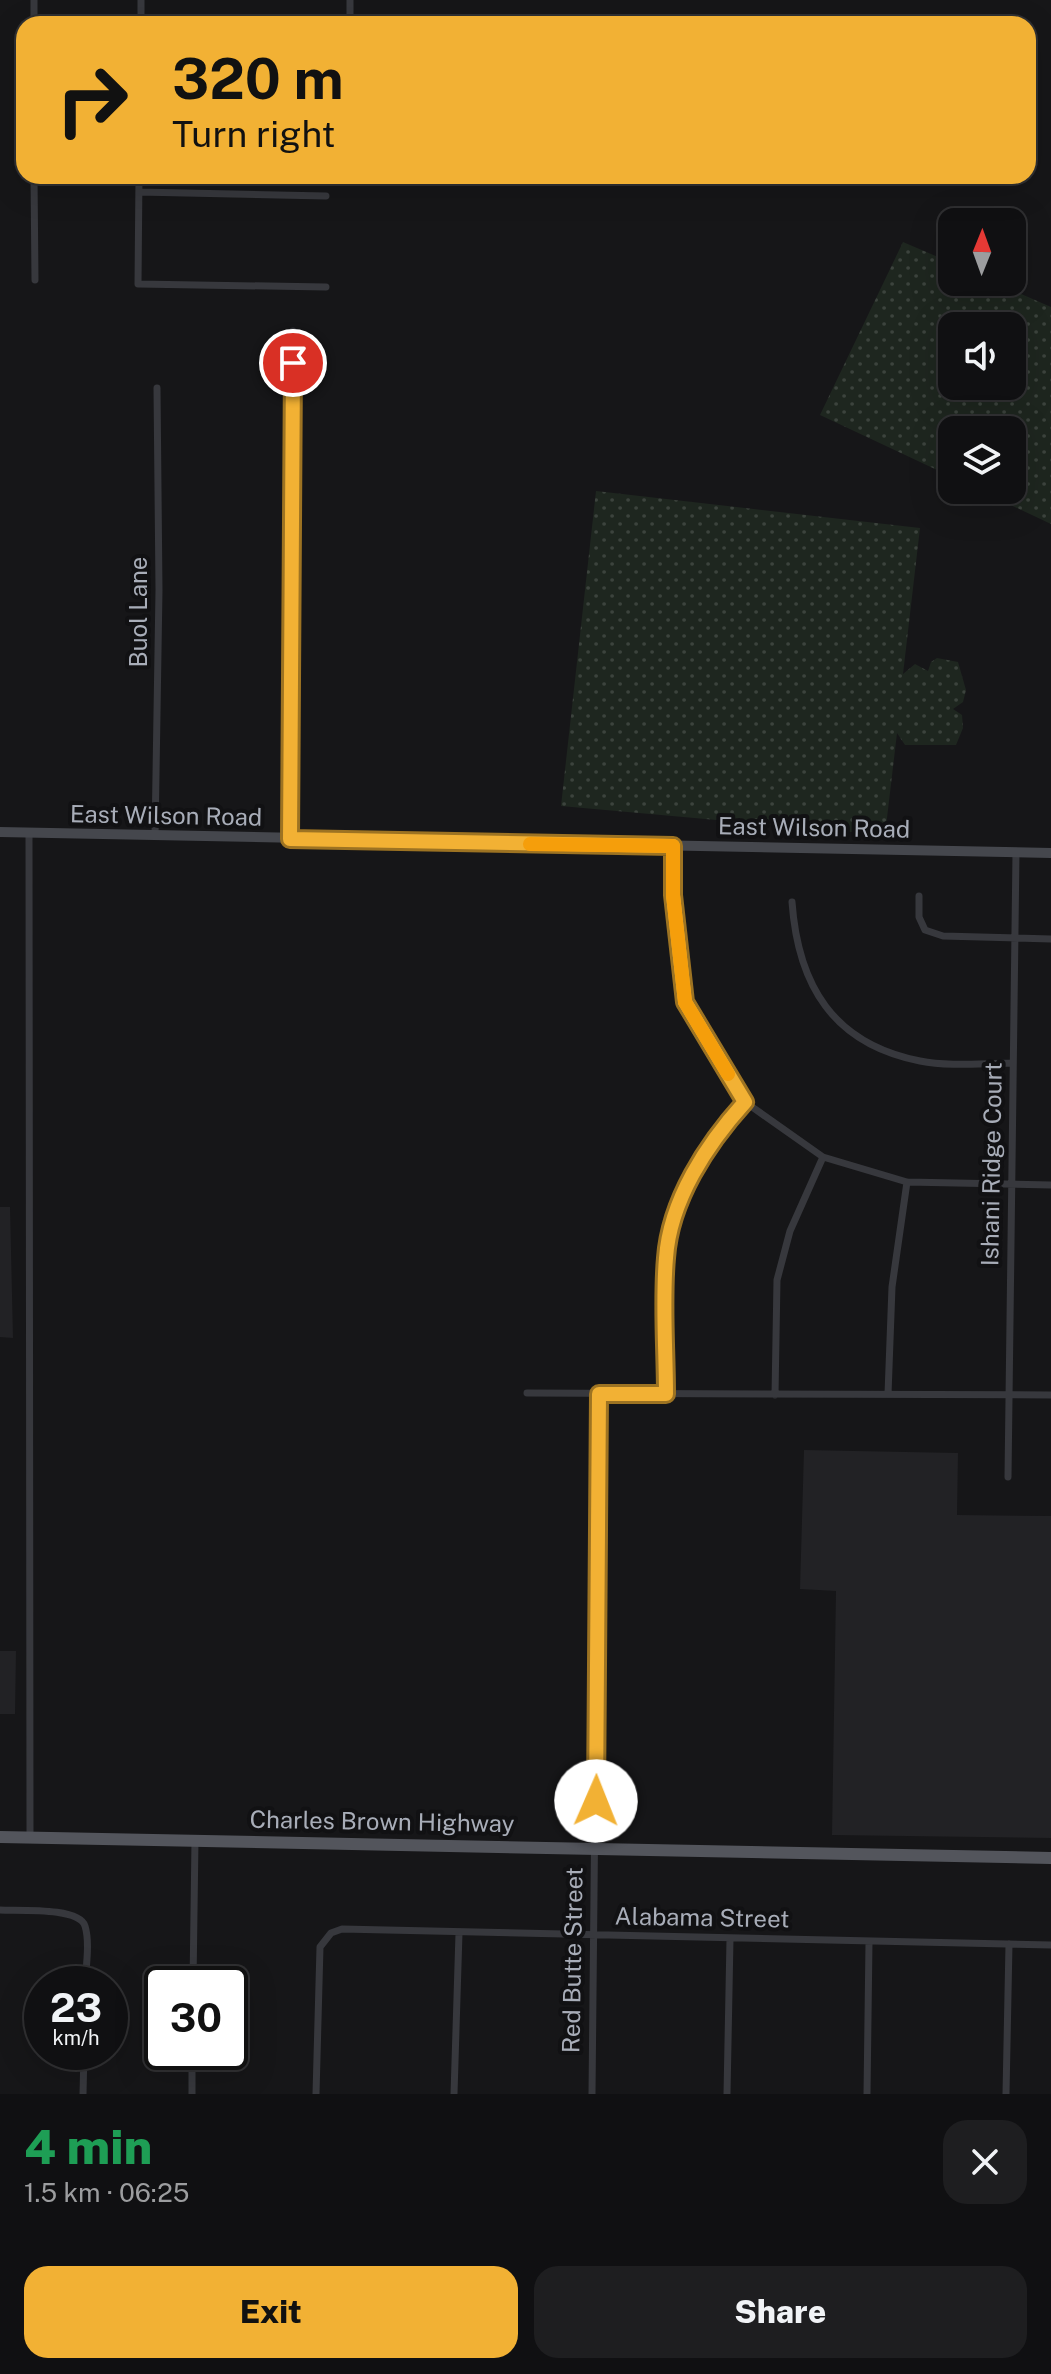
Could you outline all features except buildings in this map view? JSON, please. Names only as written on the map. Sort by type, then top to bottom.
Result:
[{"type":"main road","name":"Charles Brown Highway","points":[[0,1837],[1051,1858]]},
{"type":"street","points":[[34,184],[35,280]]},
{"type":"street","points":[[139,184],[138,284],[326,287]]},
{"type":"street","points":[[139,192],[326,196]]},
{"type":"street","points":[[290,839],[293,331]]},
{"type":"street","name":"Buol Lane","points":[[155,836],[159,590],[157,388]]},
{"type":"street","name":"East Wilson Road","points":[[0,832],[1051,853]]},
{"type":"street","points":[[29,833],[30,1838]]},
{"type":"street","points":[[673,846],[673,895],[685,1002],[745,1102],[823,1157],[907,1182],[1051,1185]]},
{"type":"street","name":"Ishani Ridge Court","points":[[1008,1477],[1016,852]]},
{"type":"street","points":[[919,896],[919,917],[925,930],[943,936],[1051,939]]},
{"type":"street","points":[[792,902],[801,960],[818,999],[843,1028],[875,1046],[921,1061],[1013,1063]]},
{"type":"street","points":[[666,1394],[666,1256],[679,1208],[700,1160],[745,1102]]},
{"type":"street","points":[[775,1395],[777,1280],[790,1231],[823,1157]]},
{"type":"street","points":[[888,1394],[892,1287],[907,1182]]},
{"type":"street","points":[[527,1393],[1051,1395]]},
{"type":"street","name":"Red Butte Street","points":[[592,2094],[599,1394]]},
{"type":"street","points":[[193,1966],[195,1840]]},
{"type":"street","points":[[0,1910],[77,1915],[86,1929],[85,1966]]},
{"type":"street","name":"Alabama Street","points":[[316,2094],[320,1947],[331,1933],[352,1929],[1051,1945]]},
{"type":"street","points":[[454,2094],[459,1933]]},
{"type":"street","points":[[727,2094],[730,1939]]},
{"type":"street","points":[[867,2094],[869,1942]]},
{"type":"street","points":[[1006,2094],[1009,1944]]},
{"type":"street","points":[[83,2094],[84,2070]]},
{"type":"street","points":[[192,2070],[192,2094]]},
{"type":"shaded area","points":[[903,242],[938,257],[938,296],[1026,296],[1051,307],[1051,524],[1009,504],[1026,504],[1026,416],[938,416],[938,470],[820,415]]},
{"type":"shaded area","points":[[596,491],[920,528],[903,674],[915,664],[928,671],[931,662],[937,658],[958,662],[966,690],[963,702],[953,709],[962,715],[963,728],[956,745],[905,745],[897,733],[885,835],[561,806]]},
{"type":"shaded area","points":[[0,1207],[10,1207],[13,1338],[0,1337]]},
{"type":"shaded area","points":[[804,1450],[958,1453],[957,1515],[1051,1516],[1051,1838],[832,1835],[836,1591],[800,1589]]},
{"type":"shaded area","points":[[0,1651],[16,1651],[15,1714],[0,1714]]},
{"type":"slow traffic","points":[[530,844],[673,846],[673,895],[685,1002],[728,1074]]},
{"type":"route","points":[[293,363],[290,839],[673,846],[673,895],[685,1002],[745,1102],[700,1160],[679,1208],[666,1256],[666,1394],[599,1394],[596,1801]]}]
